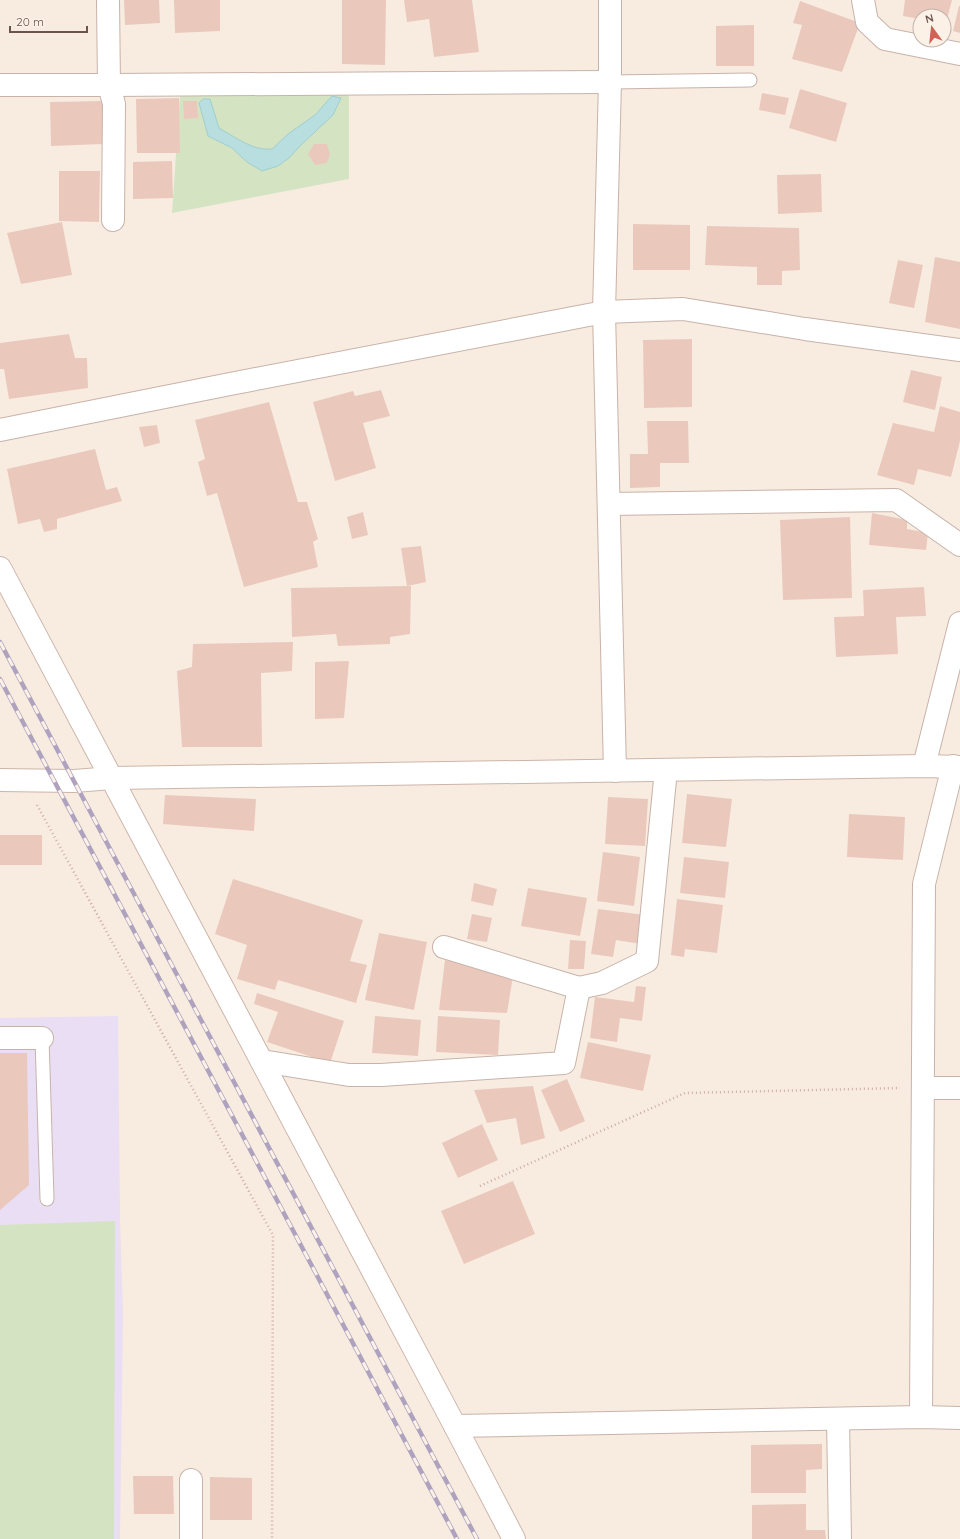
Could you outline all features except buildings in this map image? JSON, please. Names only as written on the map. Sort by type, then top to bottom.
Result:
[{"type":"street","points":[[108,0],[109,85],[114,104],[113,220]]},
{"type":"street","points":[[610,0],[610,82],[604,312],[615,770]]},
{"type":"street","points":[[863,0],[867,22],[886,39],[960,54]]},
{"type":"street","points":[[0,85],[610,82]]},
{"type":"street","points":[[0,430],[604,312],[683,309],[805,329],[960,350]]},
{"type":"street","points":[[609,504],[896,500],[960,546]]},
{"type":"street","points":[[0,568],[514,1539]]},
{"type":"street","points":[[924,766],[960,623]]},
{"type":"street","points":[[0,780],[74,781],[112,778],[957,766],[924,884],[922,1417]]},
{"type":"street","points":[[444,947],[579,988],[602,984],[647,961],[666,770]]},
{"type":"street","points":[[262,1061],[349,1075],[381,1075],[564,1063],[579,988]]},
{"type":"street","points":[[0,1038],[42,1038]]},
{"type":"street","points":[[923,1088],[960,1088]]},
{"type":"street","points":[[455,1426],[922,1417],[960,1418]]},
{"type":"street","points":[[838,1419],[840,1539]]},
{"type":"street","points":[[191,1480],[191,1539]]},
{"type":"lane","points":[[610,82],[750,80]]},
{"type":"lane","points":[[42,1038],[47,1199]]},
{"type":"path","points":[[24,780],[273,1235],[272,1539]]},
{"type":"path","points":[[480,1186],[685,1093],[923,1088]]},
{"type":"shaded area","points":[[118,1016],[120,1217],[123,1315],[120,1539],[0,1539],[0,1018]]},
{"type":"green space","points":[[349,92],[349,179],[172,213],[180,95]]},
{"type":"green space","points":[[115,1221],[114,1539],[0,1539],[0,1225]]},
{"type":"water","points":[[332,96],[341,98],[333,115],[289,158],[278,166],[262,171],[247,162],[232,148],[208,136],[199,103],[203,99],[210,99],[219,128],[251,146],[272,149],[288,134],[315,115]]},
{"type":"railway","points":[[0,642],[477,1539]]},
{"type":"railway","points":[[0,679],[457,1539]]}]
